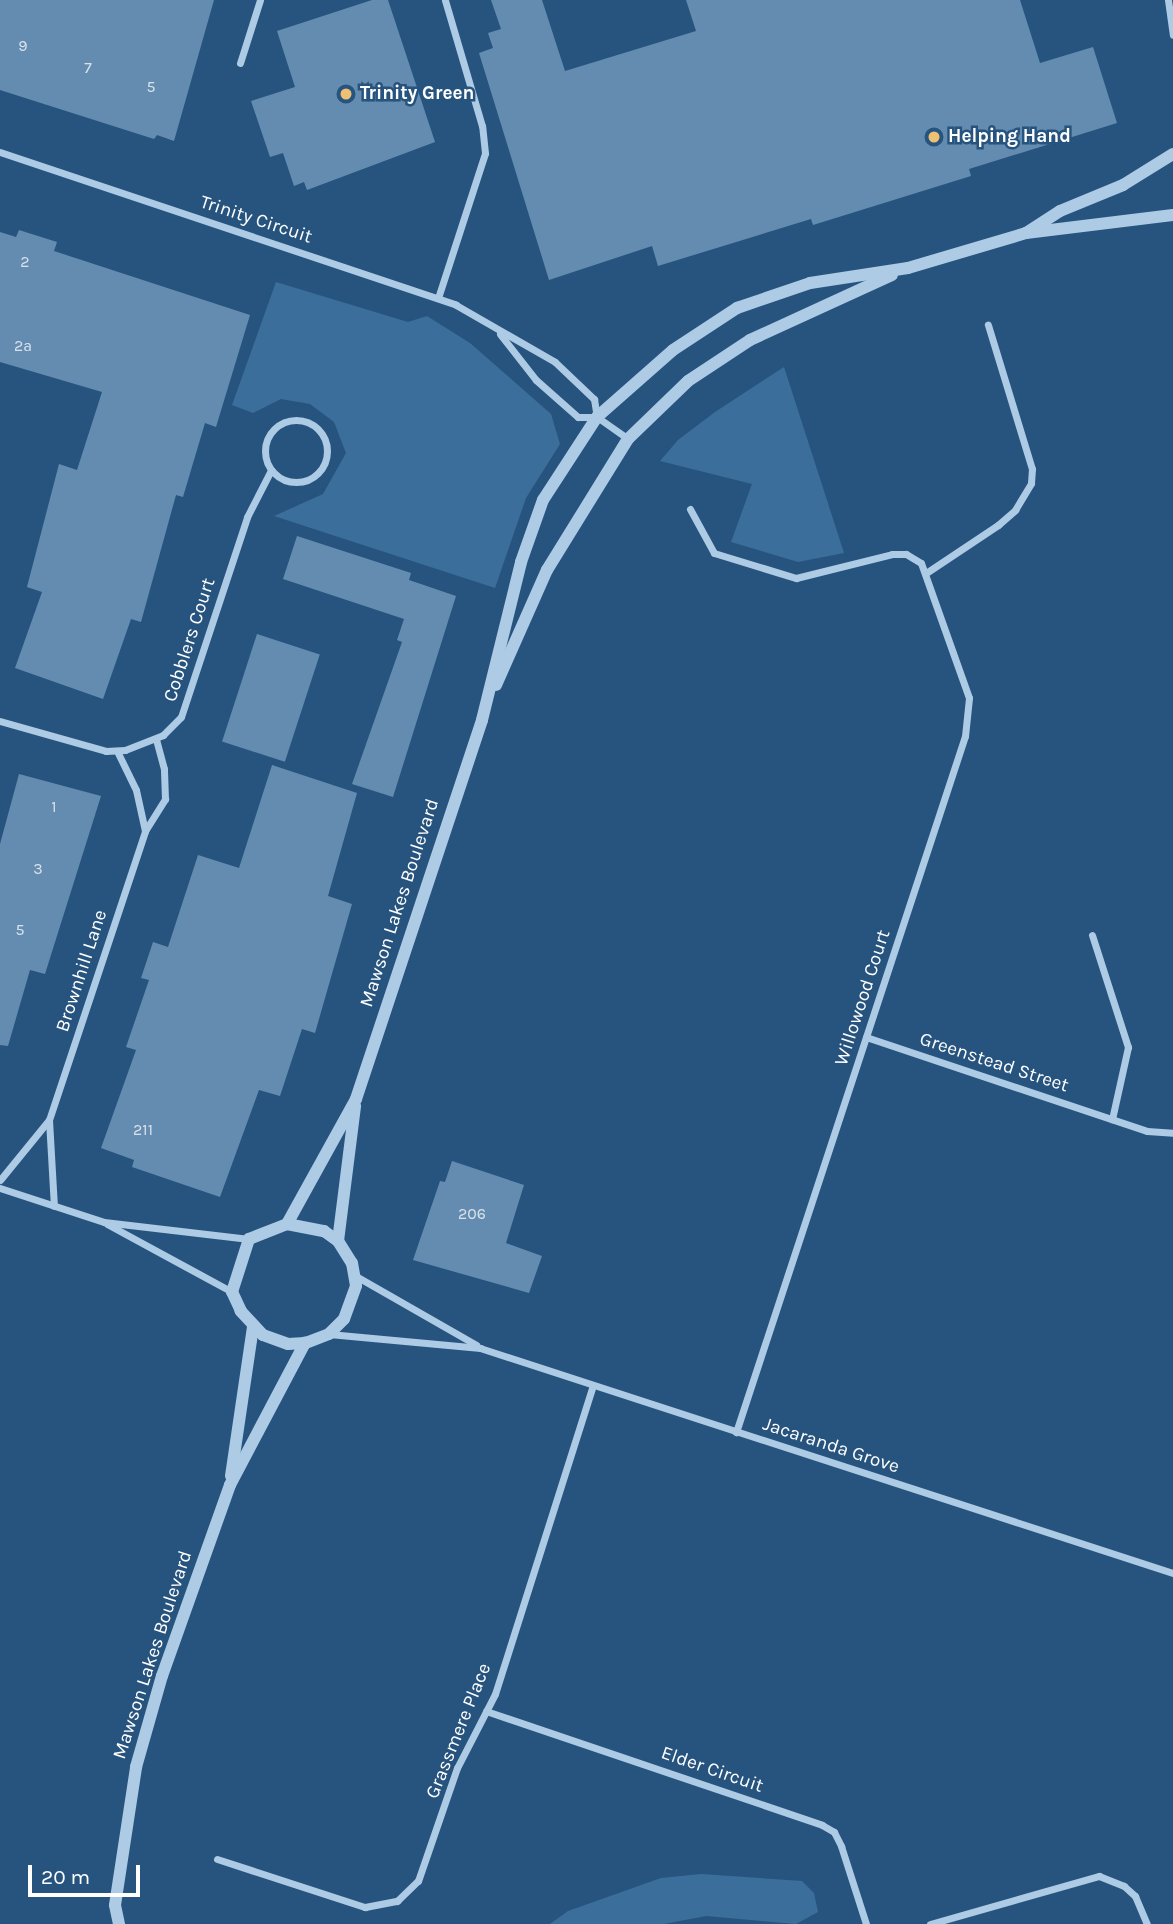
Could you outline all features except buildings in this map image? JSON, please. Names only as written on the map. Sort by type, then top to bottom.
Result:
[{"type":"street","points":[[240,63],[260,0]]},
{"type":"street","points":[[438,298],[485,153],[482,126],[444,0]]},
{"type":"street","points":[[1168,0],[1173,36]]},
{"type":"street","name":"Trinity Circuit","points":[[0,152],[438,298],[555,362],[594,399],[597,417]]},
{"type":"street","name":"Mawson Lakes Boulevard","points":[[1026,233],[1060,211],[1124,185],[1173,154]]},
{"type":"street","name":"Mawson Lakes Boulevard","points":[[287,1224],[356,1098],[482,720],[521,562],[543,500],[597,417],[673,350],[737,309],[810,283],[908,268],[1026,233],[1173,215]]},
{"type":"street","name":"Mawson Lakes Boulevard","points":[[482,720],[547,570],[628,439],[688,381],[750,340],[908,268]]},
{"type":"street","points":[[690,509],[714,553],[796,578],[892,554],[906,554],[921,563],[926,573],[998,525],[1015,510],[1031,483],[1032,469],[988,325]]},
{"type":"street","name":"Trinity Circuit","points":[[497,331],[536,380],[578,417],[597,417],[628,439]]},
{"type":"street","points":[[286,420],[311,422],[327,440],[325,466],[306,481],[282,479],[271,470],[265,460],[268,436],[286,420]]},
{"type":"street","name":"Cobblers Court","points":[[117,751],[156,739],[181,717],[247,517],[271,470]]},
{"type":"street","name":"Willowood Court","points":[[736,1432],[969,715],[969,698],[926,573]]},
{"type":"street","points":[[0,721],[117,751],[136,790],[145,831]]},
{"type":"street","name":"Brownhill Lane","points":[[0,1181],[49,1119],[145,831],[165,799],[164,769],[156,739]]},
{"type":"street","points":[[1092,935],[1128,1047],[1112,1119]]},
{"type":"street","name":"Greenstead Street","points":[[866,1037],[1112,1119],[1173,1133]]},
{"type":"street","name":"Mawson Lakes Boulevard","points":[[338,1241],[356,1098]]},
{"type":"street","name":"Brownhill Lane","points":[[49,1119],[54,1206]]},
{"type":"street","points":[[0,1188],[104,1222],[232,1292],[253,1327],[288,1344],[305,1343],[329,1334],[351,1307],[354,1275],[352,1263],[338,1241],[324,1231],[287,1224],[249,1239],[104,1222]]},
{"type":"street","points":[[232,1292],[249,1239]]},
{"type":"street","name":"Jacaranda Grove","points":[[354,1275],[480,1348]]},
{"type":"street","name":"Mawson Lakes Boulevard","points":[[230,1485],[253,1327]]},
{"type":"street","name":"Jacaranda Grove","points":[[329,1334],[391,1336],[480,1348],[1173,1573]]},
{"type":"street","name":"Mawson Lakes Boulevard","points":[[119,1924],[116,1905],[136,1768],[162,1676],[230,1485],[305,1343]]},
{"type":"street","name":"Grassmere Place","points":[[217,1859],[365,1908],[397,1901],[418,1881],[457,1768],[486,1711],[593,1385]]},
{"type":"street","name":"Elder Circuit","points":[[486,1711],[822,1825],[834,1832],[841,1846],[866,1924]]},
{"type":"street","points":[[930,1924],[1099,1877],[1117,1881],[1129,1891],[1147,1924]]},
{"type":"shaded area","points":[[276,282],[408,322],[427,316],[470,343],[551,414],[560,444],[526,498],[495,588],[274,516],[323,494],[346,453],[334,422],[310,404],[281,399],[253,413],[232,405]]},
{"type":"shaded area","points":[[784,367],[844,553],[798,562],[731,542],[752,484],[660,461],[678,440]]},
{"type":"shaded area","points":[[701,1874],[802,1881],[814,1893],[818,1912],[796,1924],[706,1916],[664,1924],[550,1924],[568,1911],[661,1878]]},
{"type":"place","name":"Trinity Green","points":[[346,94]]},
{"type":"place","name":"Helping Hand","points":[[934,137]]}]
